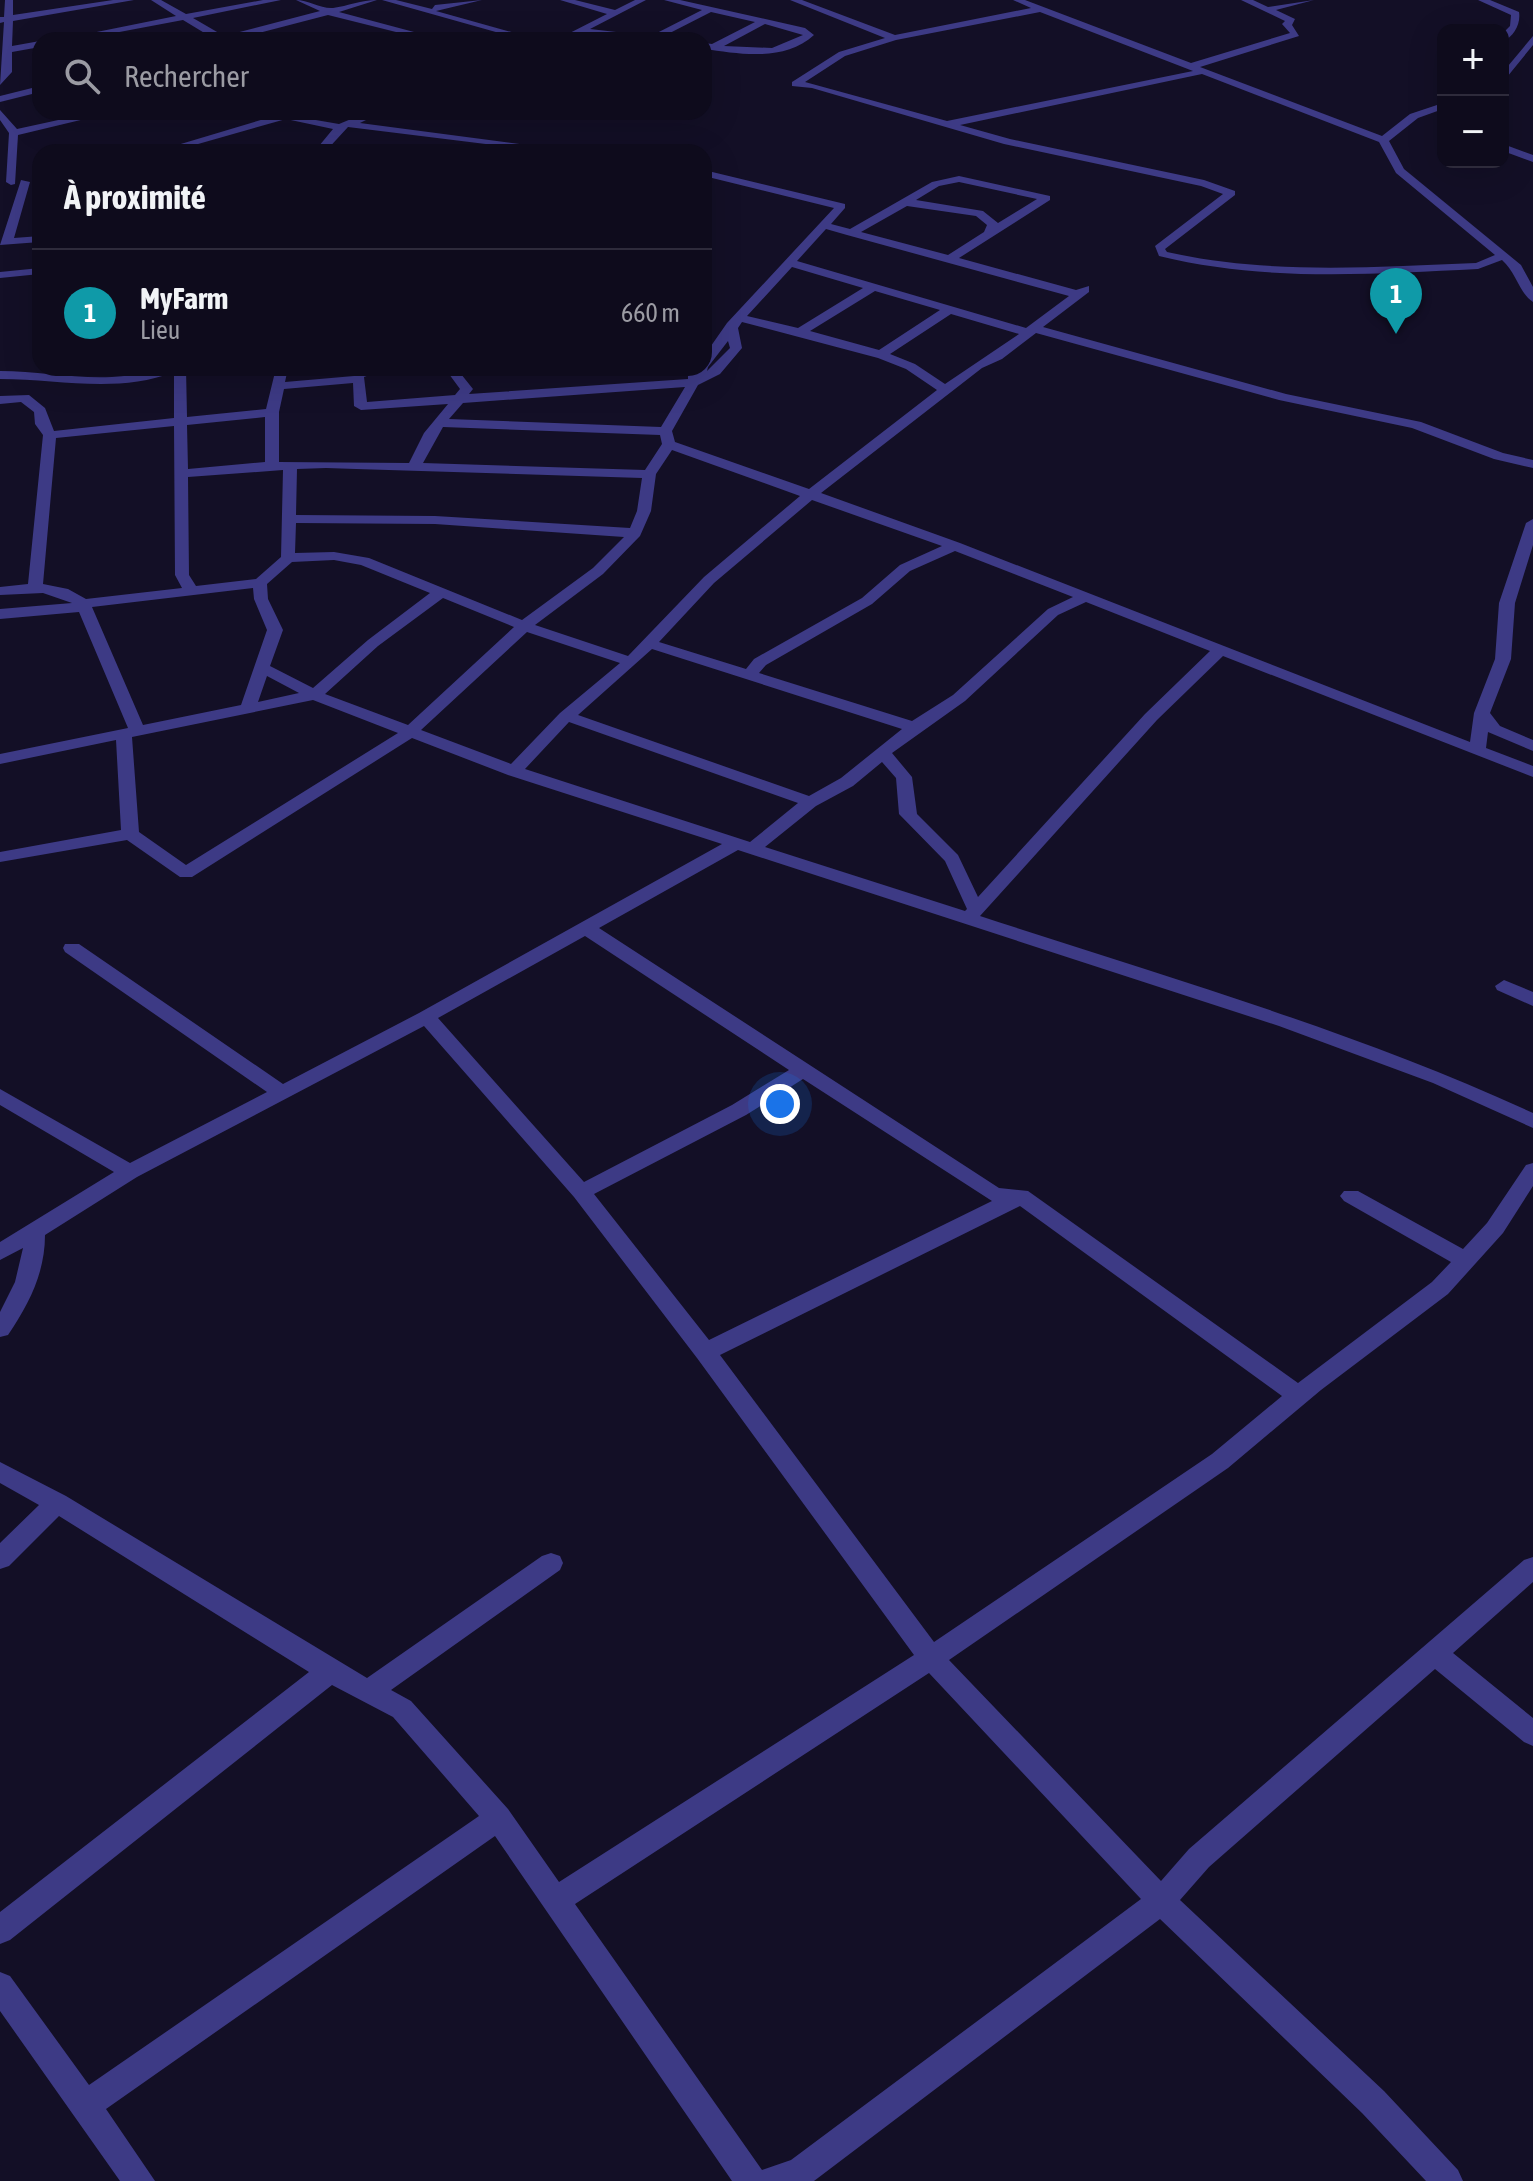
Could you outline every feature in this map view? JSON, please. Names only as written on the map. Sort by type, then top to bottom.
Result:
[{"type":"street","points":[[0,82],[7,72],[5,19],[10,0]]},
{"type":"street","points":[[5,19],[130,0]]},
{"type":"street","points":[[155,0],[210,32]]},
{"type":"street","points":[[105,32],[277,0]]},
{"type":"street","points":[[300,0],[329,12],[408,32]]},
{"type":"street","points":[[253,32],[373,0]]},
{"type":"street","points":[[386,0],[506,32]]},
{"type":"street","points":[[423,9],[478,0]]},
{"type":"street","points":[[564,0],[616,13]]},
{"type":"street","points":[[579,31],[642,0]]},
{"type":"street","points":[[668,0],[802,30],[809,35],[779,51],[739,52],[712,47]]},
{"type":"street","points":[[794,0],[894,38]]},
{"type":"street","points":[[1017,0],[1383,140],[1400,171],[1517,267],[1533,298]]},
{"type":"street","points":[[1184,77],[1199,68],[1296,34],[1287,24],[1292,21],[1245,0]]},
{"type":"street","points":[[1271,11],[1272,8],[1310,0]]},
{"type":"street","points":[[1482,0],[1516,14],[1514,26],[1509,32]]},
{"type":"street","points":[[1041,9],[894,38],[842,54],[795,84],[813,85],[1008,142],[1204,183],[1231,193],[1159,248],[1163,254],[1180,259],[1282,273],[1478,266],[1503,256]]},
{"type":"street","points":[[665,32],[709,10]]},
{"type":"street","points":[[712,45],[764,21]]},
{"type":"street","points":[[579,31],[590,32]]},
{"type":"street","points":[[1509,71],[1533,39]]},
{"type":"street","points":[[4,50],[32,45]]},
{"type":"street","points":[[947,124],[1184,77],[1223,80]]},
{"type":"street","points":[[0,99],[32,91]]},
{"type":"street","points":[[1383,140],[1414,116],[1437,108]]},
{"type":"street","points":[[0,113],[14,133]]},
{"type":"street","points":[[14,133],[73,120]]},
{"type":"street","points":[[187,144],[271,120]]},
{"type":"street","points":[[308,120],[505,144]]},
{"type":"street","points":[[326,144],[343,126],[358,120]]},
{"type":"street","points":[[9,179],[10,142],[14,133]]},
{"type":"street","points":[[453,138],[453,144]]},
{"type":"street","points":[[1509,149],[1533,159]]},
{"type":"street","points":[[712,175],[841,206],[826,226],[712,343]]},
{"type":"street","points":[[0,176],[32,182]]},
{"type":"street","points":[[851,233],[936,184],[959,179],[1046,198],[950,259]]},
{"type":"street","points":[[25,182],[3,241],[32,239]]},
{"type":"street","points":[[905,202],[979,213],[993,224],[989,235]]},
{"type":"street","points":[[514,771],[566,716],[631,662],[766,529],[1081,291],[826,226]]},
{"type":"street","points":[[790,263],[950,309],[1284,397],[1416,425],[1499,456],[1533,464]]},
{"type":"street","points":[[0,275],[32,272]]},
{"type":"street","points":[[797,334],[875,286]]},
{"type":"street","points":[[881,354],[950,309]]},
{"type":"street","points":[[735,322],[881,354],[924,371],[939,381],[946,392]]},
{"type":"street","points":[[712,372],[736,348],[735,322]]},
{"type":"street","points":[[0,375],[32,373]]},
{"type":"street","points":[[49,376],[130,382],[148,376]]},
{"type":"street","points":[[180,376],[182,575],[190,589]]},
{"type":"street","points":[[272,466],[272,412],[280,376]]},
{"type":"street","points":[[278,386],[340,376]]},
{"type":"street","points":[[359,376],[361,406],[683,376]]},
{"type":"street","points":[[414,467],[431,433],[443,423],[467,389],[457,376]]},
{"type":"street","points":[[0,857],[130,834],[186,873],[410,732],[524,626],[598,571],[635,533],[644,511],[649,474],[693,376]]},
{"type":"street","points":[[0,400],[37,394],[73,380]]},
{"type":"street","points":[[35,589],[50,435],[42,424],[37,394]]},
{"type":"street","points":[[50,435],[272,412]]},
{"type":"street","points":[[443,423],[667,438],[955,546],[1533,772]]},
{"type":"street","points":[[180,474],[346,463],[649,474]]},
{"type":"street","points":[[288,558],[292,519],[290,466]]},
{"type":"street","points":[[292,519],[435,520],[635,533]]},
{"type":"street","points":[[1477,750],[1482,713],[1503,659],[1507,603],[1533,523]]},
{"type":"street","points":[[748,676],[760,662],[867,601],[905,568],[955,546]]},
{"type":"street","points":[[0,614],[260,583],[288,558],[334,556],[364,561],[524,626],[631,662]]},
{"type":"street","points":[[248,708],[256,695],[261,667],[275,630],[261,599],[260,583]]},
{"type":"street","points":[[0,591],[65,591],[83,606],[130,731],[130,834]]},
{"type":"street","points":[[0,759],[314,695],[373,643],[440,593]]},
{"type":"street","points":[[0,1252],[130,1172],[743,847],[810,802],[847,782],[914,727],[959,698],[1053,612],[1083,598]]},
{"type":"street","points":[[647,643],[914,727]]},
{"type":"street","points":[[973,913],[1151,717],[1220,650]]},
{"type":"street","points":[[261,667],[314,695],[514,771],[743,847],[973,913],[1440,1078],[1533,1121]]},
{"type":"street","points":[[1482,713],[1494,729],[1533,746]]},
{"type":"street","points":[[566,716],[810,802]]},
{"type":"street","points":[[883,753],[904,777],[904,800],[909,817],[935,838],[955,863],[973,913]]},
{"type":"street","points":[[586,928],[995,1195],[1021,1196],[1299,1396]]},
{"type":"street","points":[[72,948],[281,1092]]},
{"type":"street","points":[[1504,986],[1533,1000]]},
{"type":"street","points":[[426,1017],[581,1192],[705,1352],[931,1658],[1161,1901],[1373,2102],[1447,2181]]},
{"type":"street","points":[[581,1192],[739,1110],[802,1071]]},
{"type":"street","points":[[0,1096],[130,1172]]},
{"type":"street","points":[[555,1901],[931,1658],[1220,1461],[1440,1288],[1495,1228],[1533,1170]]},
{"type":"street","points":[[705,1352],[1021,1196]]},
{"type":"street","points":[[1351,1196],[1466,1260]]},
{"type":"street","points":[[0,1329],[22,1298],[35,1259],[34,1230]]},
{"type":"street","points":[[0,1472],[57,1503],[330,1671],[402,1709],[498,1818],[751,2181]]},
{"type":"street","points":[[0,1559],[57,1503]]},
{"type":"street","points":[[367,1692],[551,1563]]},
{"type":"street","points":[[773,2181],[799,2173],[1161,1901],[1199,1858],[1437,1655],[1533,1567]]},
{"type":"street","points":[[1437,1655],[1533,1734]]},
{"type":"street","points":[[0,1930],[330,1671]]},
{"type":"street","points":[[86,2105],[498,1818]]},
{"type":"street","points":[[0,1986],[139,2181]]},
{"type":"place","name":"MyFarm","points":[[1396,334]]}]
